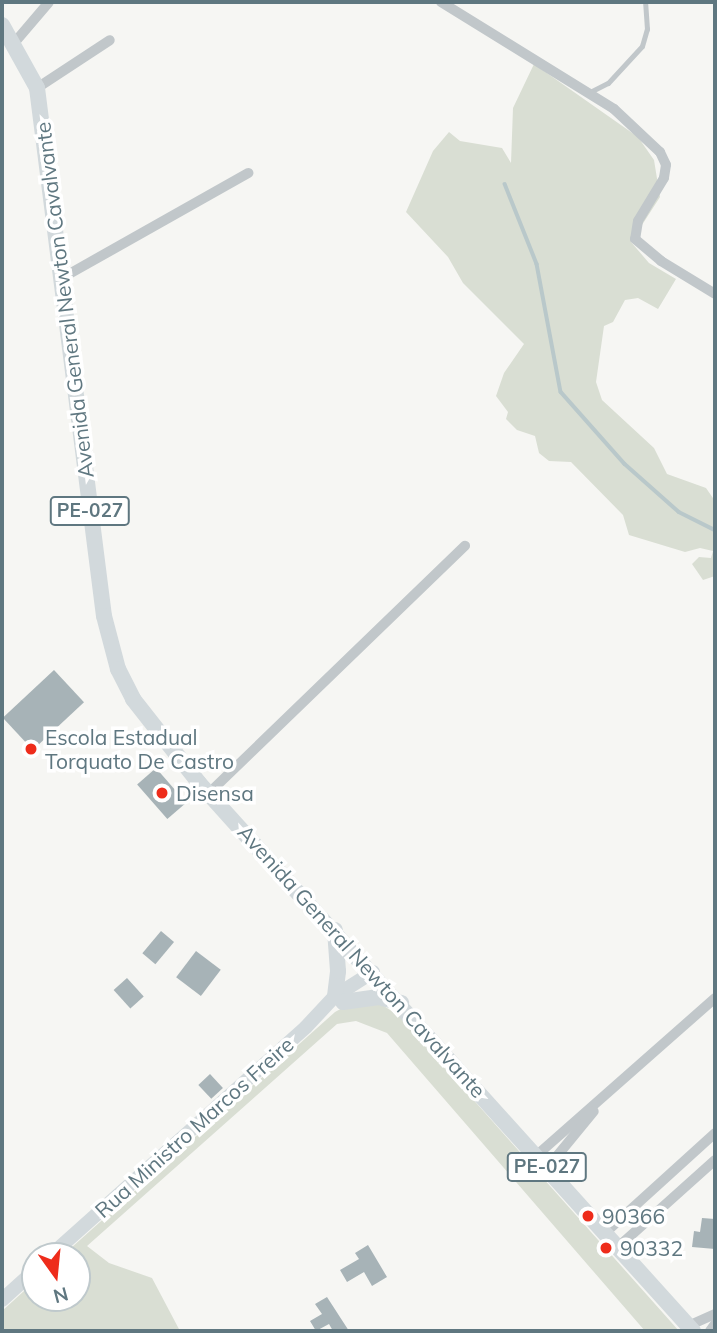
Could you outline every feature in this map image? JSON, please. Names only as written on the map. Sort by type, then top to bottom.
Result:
[{"type":"main road","name":"Avenida General Newton Cavalvante","points":[[2,25],[15,42],[37,88],[110,645],[133,699],[209,793],[334,928],[691,1329]]},
{"type":"main road","points":[[334,928],[339,999],[379,997],[401,1003]]},
{"type":"main road","name":"Rua Ministro Marcos Freire","points":[[66,1242],[306,1027],[373,972]]},
{"type":"main road","points":[[2,1300],[21,1283]]},
{"type":"street","points":[[15,42],[49,2]]},
{"type":"street","points":[[441,2],[614,109],[660,152],[666,165],[660,186],[633,233],[639,244],[715,294]]},
{"type":"street","points":[[37,88],[110,40]]},
{"type":"street","points":[[62,278],[248,173]]},
{"type":"street","points":[[209,793],[465,546]]},
{"type":"street","points":[[542,1161],[605,1097],[715,998]]},
{"type":"street","points":[[542,1161],[605,1097]]},
{"type":"street","points":[[606,1232],[715,1133]]},
{"type":"street","points":[[618,1247],[715,1160]]},
{"type":"street","points":[[691,1329],[715,1314]]},
{"type":"street","points":[[710,1331],[715,1324]]},
{"type":"lane","points":[[588,93],[608,83],[642,46],[647,29],[645,2]]},
{"type":"shaded area","points":[[534,64],[638,137],[654,160],[660,197],[631,242],[649,263],[676,279],[658,309],[638,298],[625,300],[613,322],[604,326],[596,382],[602,400],[654,448],[667,474],[706,488],[715,501],[715,576],[703,580],[692,564],[699,557],[711,558],[713,551],[700,548],[685,552],[629,535],[623,515],[571,462],[549,461],[539,453],[535,436],[517,430],[506,419],[508,412],[496,396],[504,373],[524,344],[463,283],[448,257],[406,212],[433,151],[449,132],[460,141],[502,148],[511,163],[513,108]]},
{"type":"shaded area","points":[[381,1004],[399,1016],[679,1331],[645,1331],[387,1033],[356,1021],[337,1024],[91,1242],[78,1242],[335,1012],[346,1006]]},
{"type":"shaded area","points":[[91,1249],[109,1263],[152,1278],[180,1331],[2,1331],[2,1311],[21,1294],[21,1312],[91,1312]]},
{"type":"building","points":[[54,670],[84,702],[33,750],[3,718]]},
{"type":"building","name":"Disensa","points":[[156,768],[186,803],[167,819],[137,784]]},
{"type":"building","points":[[161,931],[174,942],[155,964],[142,953]]},
{"type":"building","points":[[196,951],[221,970],[201,996],[176,977]]},
{"type":"building","points":[[127,978],[144,997],[130,1009],[114,990]]},
{"type":"building","points":[[210,1074],[223,1088],[211,1099],[198,1085]]},
{"type":"building","points":[[702,1218],[715,1219],[715,1249],[692,1247],[694,1231],[700,1232]]},
{"type":"building","points":[[368,1245],[387,1277],[372,1286],[364,1272],[347,1282],[340,1270],[359,1259],[355,1253]]},
{"type":"building","points":[[327,1297],[349,1331],[333,1331],[329,1324],[316,1331],[310,1321],[322,1314],[315,1304]]},
{"type":"waterway","points":[[505,184],[537,264],[561,392],[625,464],[679,512],[715,530]]},
{"type":"place","name":"Escola Estadual Torquato De Castro","points":[[31,749]]},
{"type":"place","name":"Disensa","points":[[162,793]]},
{"type":"place","name":"90366","points":[[588,1216]]},
{"type":"place","name":"90332","points":[[606,1248]]}]
